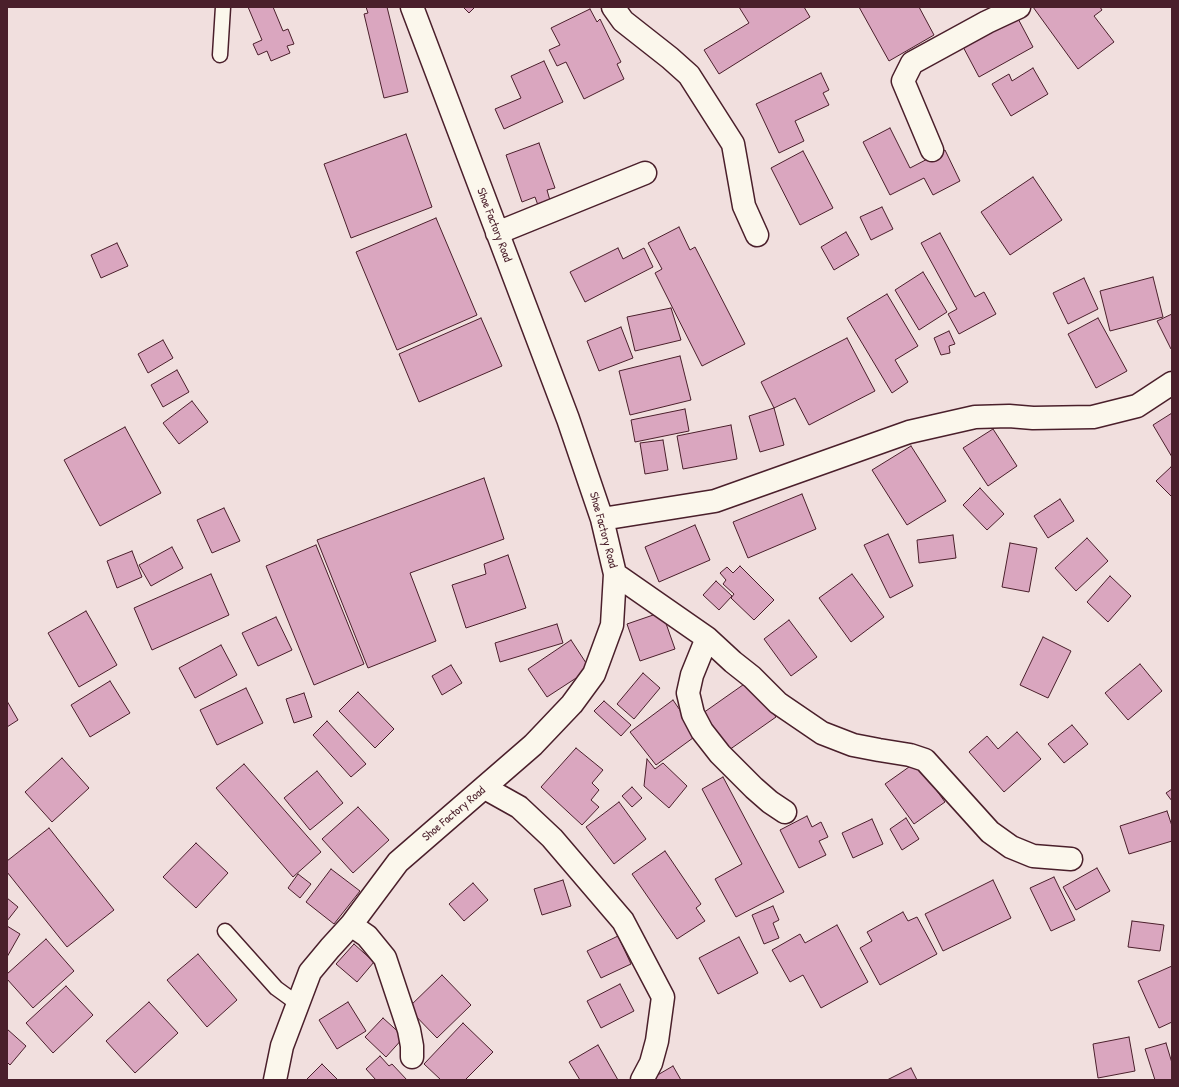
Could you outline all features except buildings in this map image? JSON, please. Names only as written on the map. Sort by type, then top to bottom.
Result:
[{"type":"street","name":"Shoe Factory Road","points":[[274,1080],[282,1046],[310,972],[351,925],[398,862],[533,745],[572,704],[594,674],[612,625],[615,574],[602,519],[568,419],[412,7]]},
{"type":"street","points":[[613,7],[623,20],[689,75],[733,144],[744,206],[757,235]]},
{"type":"street","points":[[932,150],[903,81],[912,63],[987,22],[1019,7]]},
{"type":"street","points":[[497,233],[645,173]]},
{"type":"street","points":[[602,519],[715,501],[909,432],[975,417],[1009,416],[1033,418],[1093,418],[1137,406],[1172,383]]},
{"type":"street","points":[[615,574],[707,638],[752,677],[778,703],[822,733],[853,745],[910,755],[925,760],[990,832],[1011,847],[1033,856],[1071,859]]},
{"type":"street","points":[[707,638],[692,675],[688,693],[693,714],[702,731],[720,754],[754,788],[770,802],[785,812]]},
{"type":"street","points":[[485,788],[519,807],[552,838],[623,920],[662,997],[657,1041],[651,1063],[642,1080]]},
{"type":"street","points":[[351,925],[367,936],[385,958],[409,1030],[412,1046],[412,1057]]},
{"type":"lane","points":[[220,55],[223,7]]},
{"type":"lane","points":[[225,931],[276,988],[298,1004]]}]
